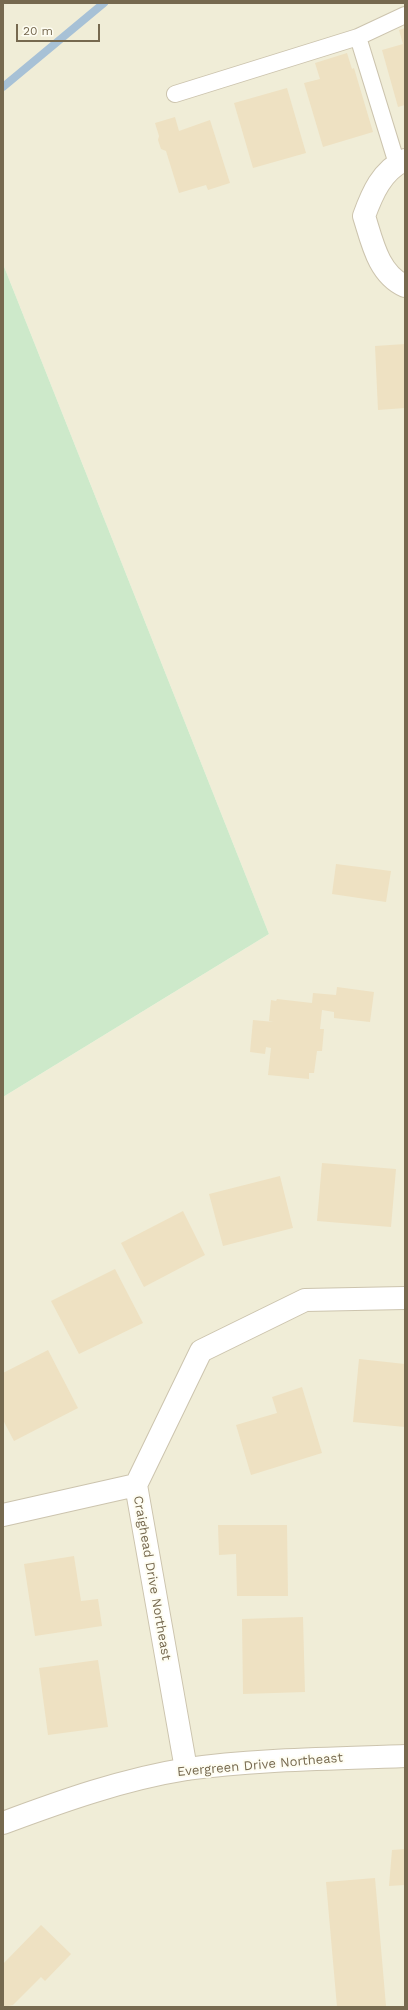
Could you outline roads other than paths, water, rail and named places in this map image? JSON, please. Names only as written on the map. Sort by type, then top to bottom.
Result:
[{"type":"street","points":[[401,162],[383,177],[364,216],[377,256],[386,272],[405,286]]},
{"type":"street","name":"Craighead Drive Northeast","points":[[186,1769],[136,1485],[200,1351],[305,1300],[405,1298]]},
{"type":"street","points":[[3,1515],[136,1485]]},
{"type":"street","name":"Evergreen Drive Northeast","points":[[3,1823],[49,1806],[114,1786],[186,1769],[280,1761],[405,1756]]},
{"type":"lane","points":[[175,94],[358,37],[405,15]]},
{"type":"lane","points":[[358,37],[401,162]]},
{"type":"waterway","points":[[3,87],[104,3]]}]
